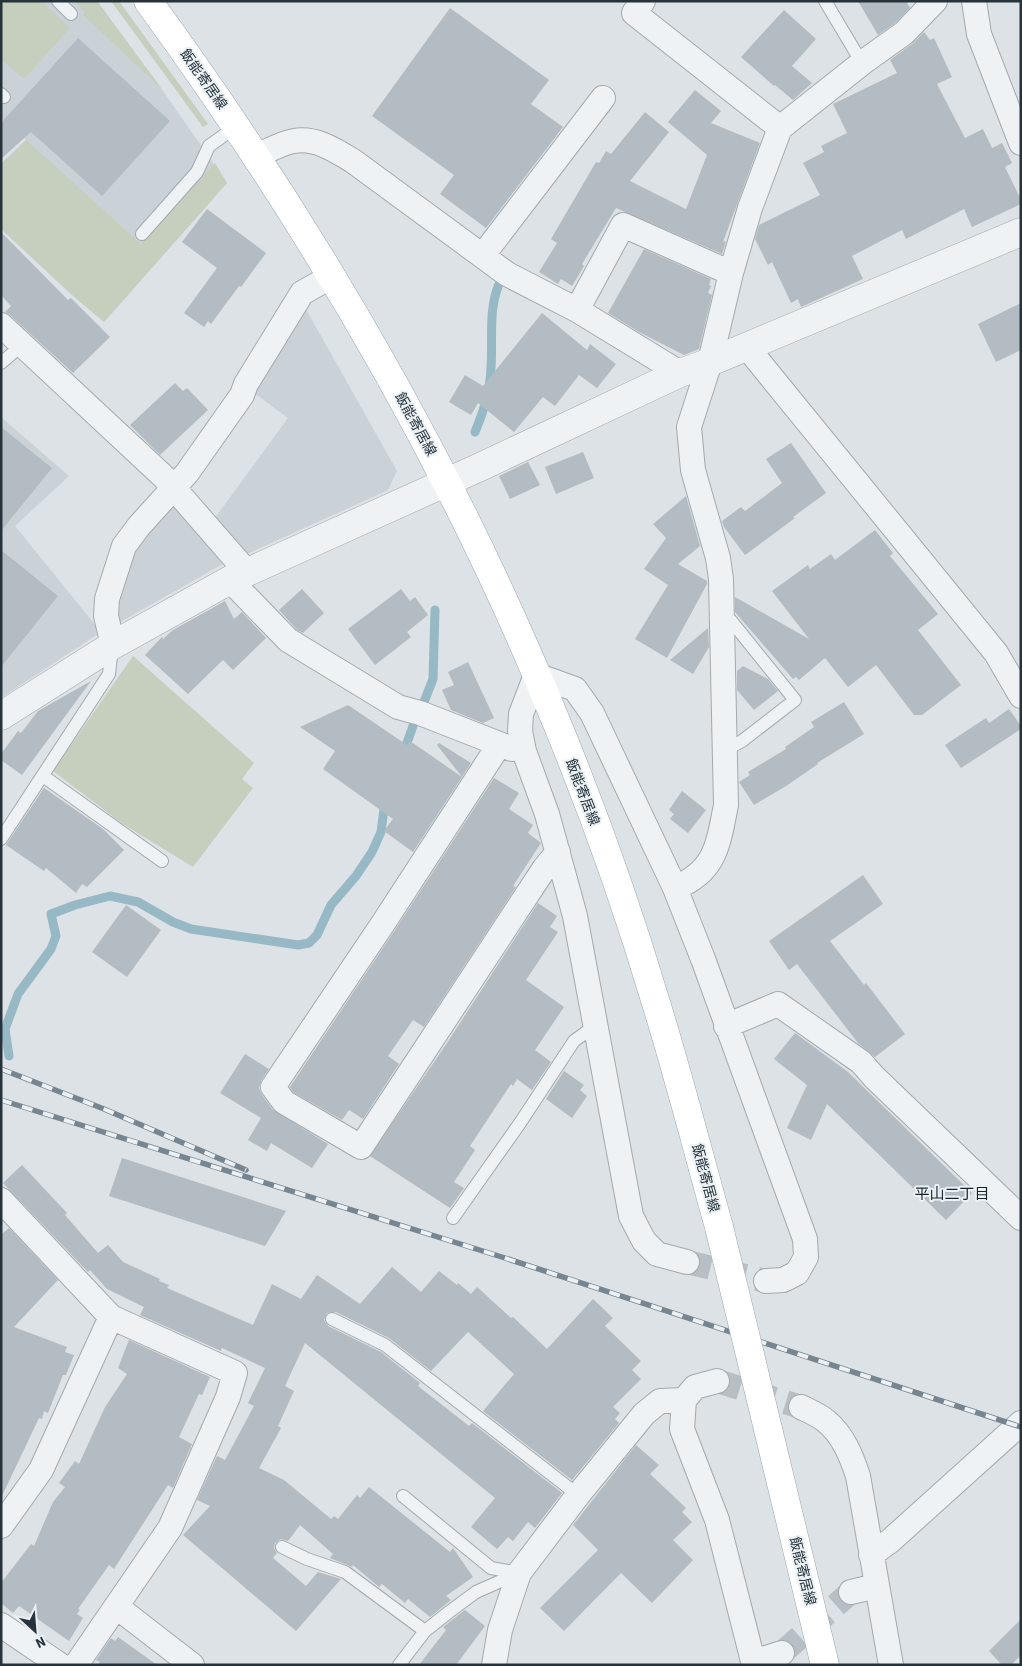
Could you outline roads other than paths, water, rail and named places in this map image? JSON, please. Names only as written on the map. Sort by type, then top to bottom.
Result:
[{"type":"main road","name":"飯能寄居線","points":[[148,1],[237,126],[332,276],[400,393],[447,482],[490,571],[558,726],[634,932],[663,1026],[719,1227],[826,1665]]},
{"type":"street","points":[[643,1],[634,13],[780,128]]},
{"type":"street","points":[[675,888],[691,881],[706,868],[718,842],[726,805],[721,578],[718,558],[692,470],[689,427],[710,362],[731,273],[750,208],[780,128],[862,63],[904,33],[935,1]]},
{"type":"street","points":[[974,1],[980,34],[1021,143]]},
{"type":"street","points":[[483,255],[603,98]]},
{"type":"street","points":[[256,156],[293,141],[316,142],[336,150],[507,274],[577,310],[680,373]]},
{"type":"street","points":[[577,310],[623,225],[731,273]]},
{"type":"street","points":[[1,716],[113,645],[239,576],[447,482],[680,373],[1021,232]]},
{"type":"street","points":[[113,645],[106,616],[107,599],[124,546],[139,526],[174,488],[242,395],[246,384],[302,293],[332,276]]},
{"type":"street","points":[[1,325],[166,478],[288,640],[398,707],[510,749],[524,751]]},
{"type":"street","points":[[746,346],[996,653],[1021,696]]},
{"type":"street","points":[[687,1262],[657,1254],[644,1241],[630,1216],[575,916],[547,814],[524,751],[520,731],[522,714],[536,675],[576,689],[592,713],[675,888],[703,959],[805,1239],[806,1256],[797,1272],[783,1280],[766,1281]]},
{"type":"street","points":[[499,745],[384,922],[273,1086],[284,1102],[361,1147],[544,868],[558,852]]},
{"type":"street","points":[[726,1026],[778,1004],[861,1062],[874,1077],[1021,1218]]},
{"type":"street","points":[[1,1200],[111,1317],[235,1374],[228,1397],[170,1528],[76,1665]]},
{"type":"street","points":[[1,1526],[41,1470],[111,1317]]},
{"type":"street","points":[[716,1381],[695,1387],[684,1400],[682,1430],[717,1520],[754,1664],[782,1653]]},
{"type":"street","points":[[494,1665],[500,1630],[519,1573],[578,1495],[650,1410],[660,1400],[684,1400]]},
{"type":"street","points":[[801,1407],[825,1420],[842,1440],[851,1456],[858,1476],[890,1665]]},
{"type":"street","points":[[871,1555],[1010,1447],[1021,1423]]},
{"type":"street","points":[[852,1592],[877,1586]]},
{"type":"street","points":[[117,1607],[192,1665]]},
{"type":"street","points":[[1,1626],[60,1665]]},
{"type":"lane","points":[[58,1],[71,14]]},
{"type":"lane","points":[[825,1],[862,63]]},
{"type":"lane","points":[[142,234],[197,172],[209,146],[237,126]]},
{"type":"lane","points":[[1,364],[22,345]]},
{"type":"lane","points":[[721,608],[795,700],[742,741],[724,751]]},
{"type":"lane","points":[[1,839],[109,674],[113,645]]},
{"type":"lane","points":[[43,776],[162,861]]},
{"type":"lane","points":[[453,1218],[520,1123],[574,1041],[596,1026]]},
{"type":"lane","points":[[332,1319],[385,1345],[578,1495]]},
{"type":"lane","points":[[403,1496],[492,1568],[519,1573]]},
{"type":"lane","points":[[282,1547],[307,1559],[345,1572],[426,1631]]},
{"type":"lane","points":[[399,1665],[426,1631],[476,1592],[519,1573]]},
{"type":"waterway","points":[[475,432],[488,393],[493,304],[499,284]]},
{"type":"waterway","points":[[424,702],[433,679],[435,610]]},
{"type":"waterway","points":[[403,754],[413,726]]},
{"type":"waterway","points":[[9,1056],[5,1029],[18,994],[51,949],[56,936],[51,914],[75,905],[110,896],[138,902],[173,922],[191,929],[298,945],[309,943],[317,935],[331,905],[356,876],[372,852],[381,832],[385,801]]},
{"type":"tunnel","points":[[687,1262],[766,1281]]},
{"type":"tunnel","points":[[717,1381],[801,1407]]},
{"type":"tunnel","points":[[782,1653],[851,1592]]},
{"type":"railway","points":[[1,1069],[104,1109],[246,1170]]},
{"type":"railway","points":[[1,1100],[505,1258],[1021,1427]]},
{"type":"district","name":"平山二丁目","points":[[952,1194]]}]
